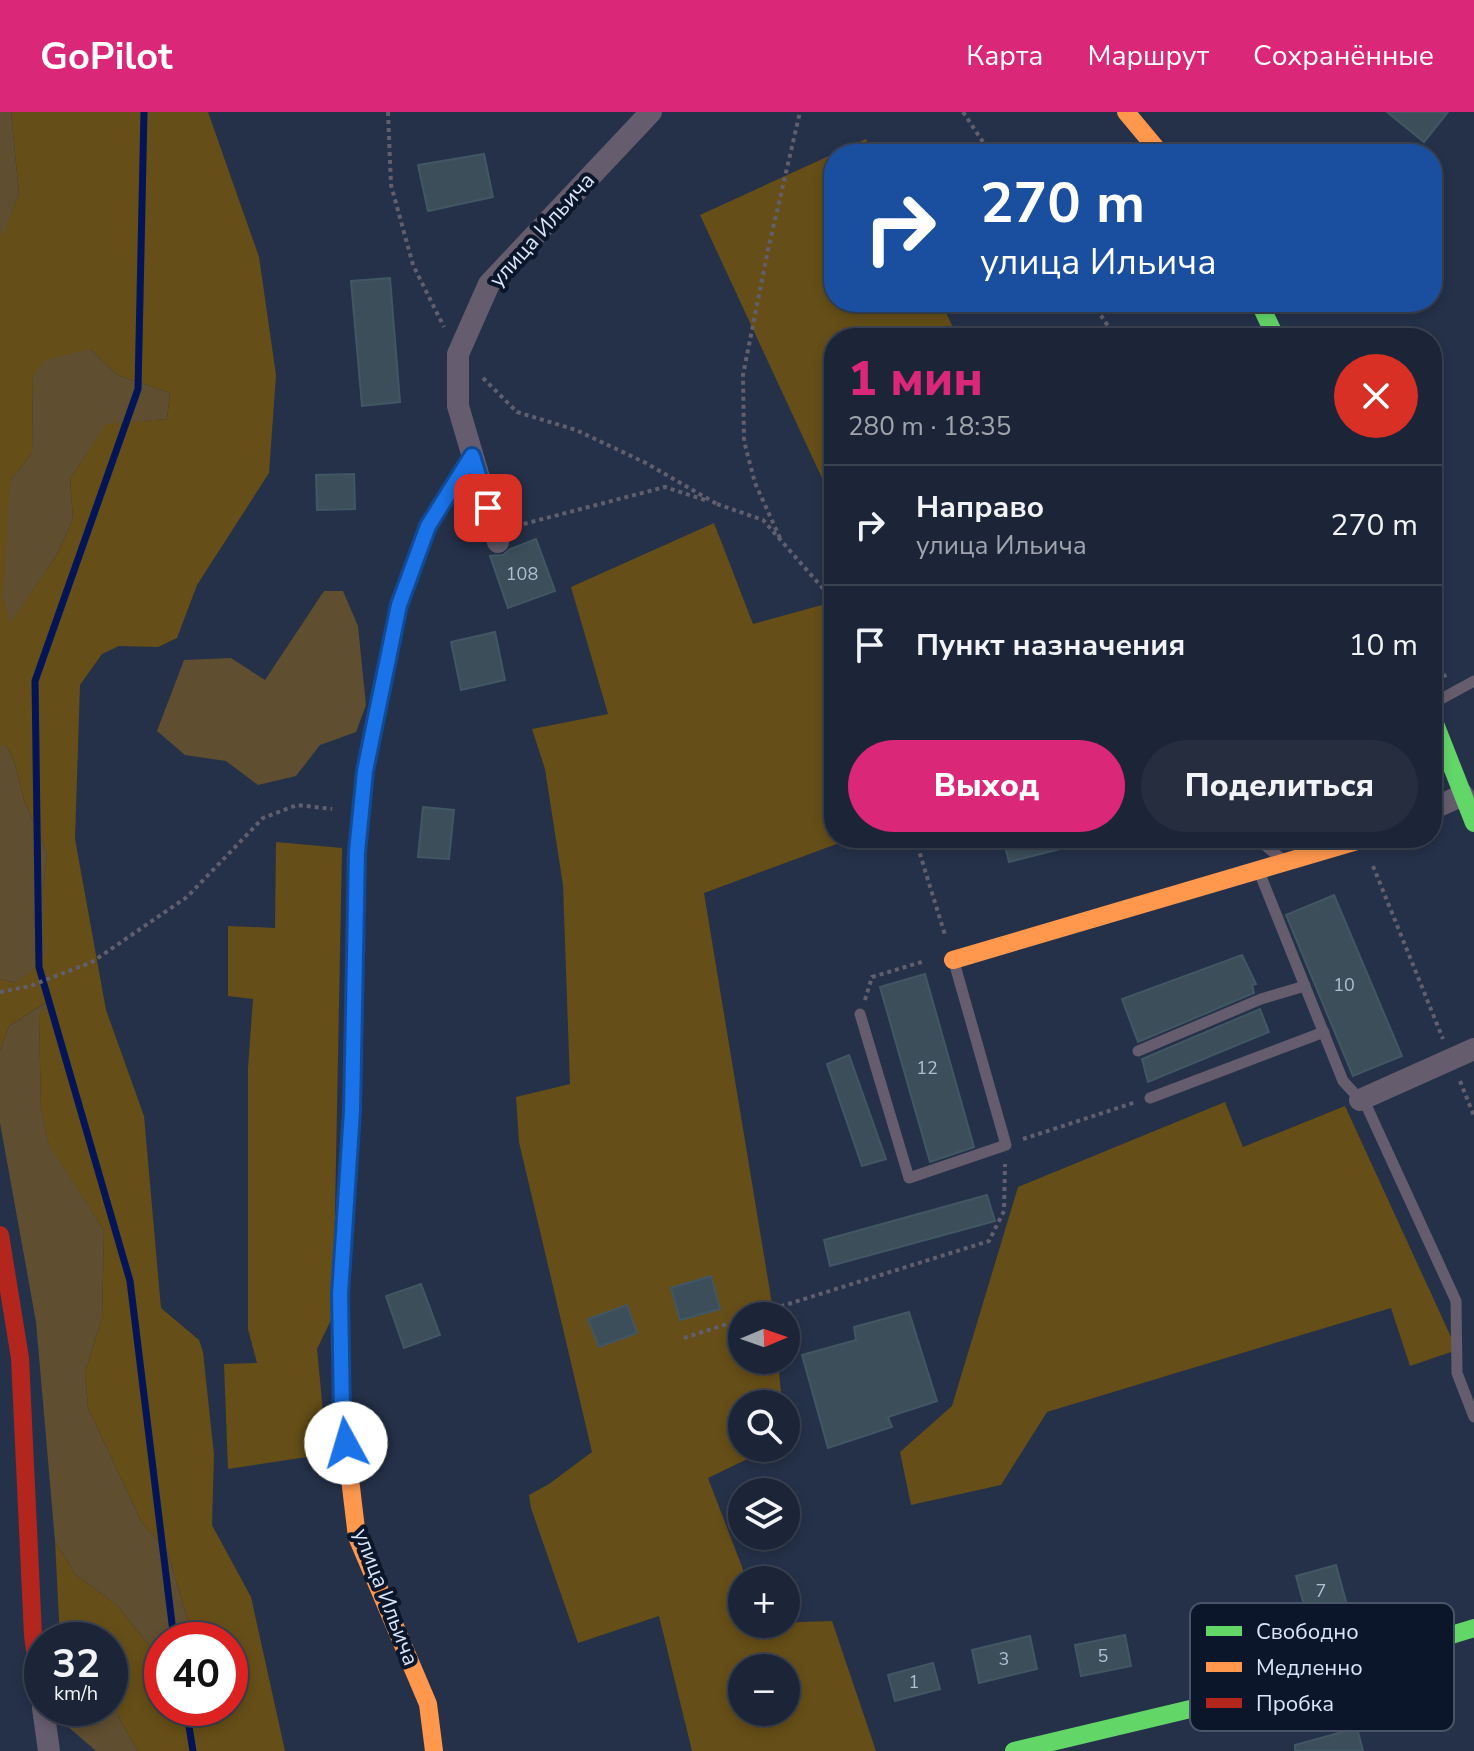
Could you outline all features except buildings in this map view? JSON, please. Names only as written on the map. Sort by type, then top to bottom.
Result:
[{"type":"street","name":"улица Ильича","points":[[498,542],[458,406],[458,354],[489,284],[651,112]]},
{"type":"street","points":[[1126,112],[1153,144]]},
{"type":"street","name":"улица Ильича","points":[[434,1751],[428,1704],[357,1537],[342,1412],[340,1294],[352,1111],[357,852],[365,771],[399,605],[428,526],[472,456]]},
{"type":"street","points":[[1442,741],[1474,823]]},
{"type":"street","points":[[1442,804],[1463,795]]},
{"type":"street","points":[[952,956],[1331,848]]},
{"type":"street","points":[[1360,1100],[1474,1049]]},
{"type":"street","points":[[0,1235],[20,1358],[32,1622]]},
{"type":"street","points":[[1454,1634],[1474,1628]]},
{"type":"street","points":[[1014,1751],[1190,1709]]},
{"type":"street","points":[[45,1726],[49,1751]]},
{"type":"lane","points":[[1442,699],[1474,681]]},
{"type":"lane","points":[[1268,848],[1284,861]]},
{"type":"lane","points":[[1258,871],[1343,1081],[1367,1107],[1456,1301],[1457,1373],[1474,1417]]},
{"type":"lane","points":[[860,1014],[909,1178],[1006,1145],[952,956]]},
{"type":"lane","points":[[1138,1051],[1261,999],[1305,986]]},
{"type":"lane","points":[[1150,1098],[1285,1044],[1324,1032]]},
{"type":"path","points":[[388,112],[391,185],[413,265],[458,354],[517,412],[576,430],[632,456],[717,504]]},
{"type":"path","points":[[780,538],[755,483],[744,441],[743,375],[800,112]]},
{"type":"path","points":[[963,112],[984,144]]},
{"type":"path","points":[[520,525],[665,487],[763,520],[824,589]]},
{"type":"path","points":[[0,992],[30,986],[92,962],[187,897],[263,818],[297,805],[361,812]]},
{"type":"path","points":[[860,1014],[872,977],[952,956],[918,848]]},
{"type":"path","points":[[1368,848],[1474,1116]]},
{"type":"path","points":[[795,1302],[989,1241],[1004,1211],[1006,1145],[1053,1127],[1150,1098]]},
{"type":"path","points":[[684,1338],[728,1324]]},
{"type":"shaded area","points":[[0,112],[11,112],[19,194],[3,236],[0,226]]},
{"type":"shaded area","points":[[11,112],[208,112],[259,257],[276,375],[269,473],[197,585],[177,638],[158,647],[119,646],[102,654],[80,685],[75,839],[106,1010],[144,1116],[161,1308],[199,1340],[203,1352],[214,1455],[212,1525],[251,1597],[285,1751],[138,1751],[123,1726],[128,1726],[128,1622],[59,1622],[55,1541],[75,1574],[117,1605],[144,1639],[144,1726],[248,1726],[248,1622],[188,1622],[167,1551],[142,1523],[88,1408],[85,1372],[102,1318],[104,1230],[49,1146],[41,1109],[39,1016],[47,1002],[9,1026],[0,1050],[0,979],[15,983],[43,890],[47,853],[24,800],[14,761],[6,745],[0,745],[0,226],[3,234],[19,194]],"holes":[[[90,349],[117,375],[170,393],[167,419],[106,423],[70,479],[73,519],[57,554],[10,623],[10,481],[32,453],[33,376]]]},
{"type":"shaded area","points":[[824,158],[824,312],[946,312],[953,328],[824,328],[824,482],[700,215]]},
{"type":"shaded area","points":[[90,349],[117,375],[170,393],[167,419],[106,424],[70,479],[73,519],[57,554],[10,624],[3,597],[10,481],[32,453],[33,376],[45,360]]},
{"type":"shaded area","points":[[714,523],[753,624],[822,605],[824,609],[826,848],[704,893],[772,1302],[728,1302],[728,1374],[779,1374],[781,1390],[728,1390],[728,1462],[741,1462],[708,1478],[728,1530],[728,1550],[736,1550],[742,1566],[728,1566],[728,1638],[800,1638],[800,1622],[832,1621],[876,1751],[692,1751],[659,1616],[578,1643],[531,1508],[529,1495],[592,1452],[519,1142],[516,1097],[570,1084],[563,885],[545,769],[532,729],[608,714],[571,587]]},
{"type":"shaded area","points":[[324,591],[343,591],[358,626],[366,705],[356,732],[320,745],[296,776],[258,785],[226,761],[185,755],[157,731],[184,660],[231,658],[265,680]]},
{"type":"shaded area","points":[[0,745],[6,745],[14,761],[24,800],[47,853],[43,890],[45,954],[31,972],[15,983],[0,979]]},
{"type":"shaded area","points":[[276,842],[342,848],[333,1316],[317,1349],[327,1454],[228,1469],[224,1364],[257,1363],[248,1329],[248,1068],[253,999],[228,996],[228,926],[275,928]]},
{"type":"shaded area","points":[[49,1001],[39,1016],[41,1109],[49,1145],[104,1230],[102,1318],[85,1372],[88,1408],[142,1523],[167,1551],[188,1622],[144,1622],[144,1639],[117,1605],[75,1574],[55,1541],[36,1322],[0,1123],[0,1050],[9,1026]]},
{"type":"shaded area","points":[[1225,1102],[1243,1147],[1345,1106],[1457,1350],[1410,1366],[1391,1308],[1047,1412],[1001,1485],[911,1505],[900,1452],[952,1406],[1018,1187]]},
{"type":"shaded area","points":[[67,1726],[123,1726],[138,1751],[96,1751]]},
{"type":"waterway","points":[[144,112],[138,389],[35,681],[39,967],[130,1281],[172,1622]]},
{"type":"waterway","points":[[189,1726],[193,1751]]},
{"type":"traffic: fast","points":[[1264,312],[1271,328]]},
{"type":"traffic: fast","points":[[342,1257],[352,1111],[357,852],[365,771],[399,605],[428,526],[472,456]]},
{"type":"traffic: fast","points":[[1442,741],[1474,823]]},
{"type":"traffic: fast","points":[[1454,1634],[1474,1628]]},
{"type":"traffic: fast","points":[[1014,1751],[1190,1709]]},
{"type":"traffic: slow","points":[[1126,112],[1153,144]]},
{"type":"traffic: slow","points":[[953,960],[1333,848]]},
{"type":"traffic: slow","points":[[342,1257],[342,1412],[357,1537],[428,1704],[434,1751]]},
{"type":"traffic: jam","points":[[0,1235],[20,1358],[32,1622]]},
{"type":"route","points":[[346,1443],[342,1412],[340,1294],[352,1111],[357,852],[365,771],[399,605],[428,526],[472,456],[488,508]]}]
